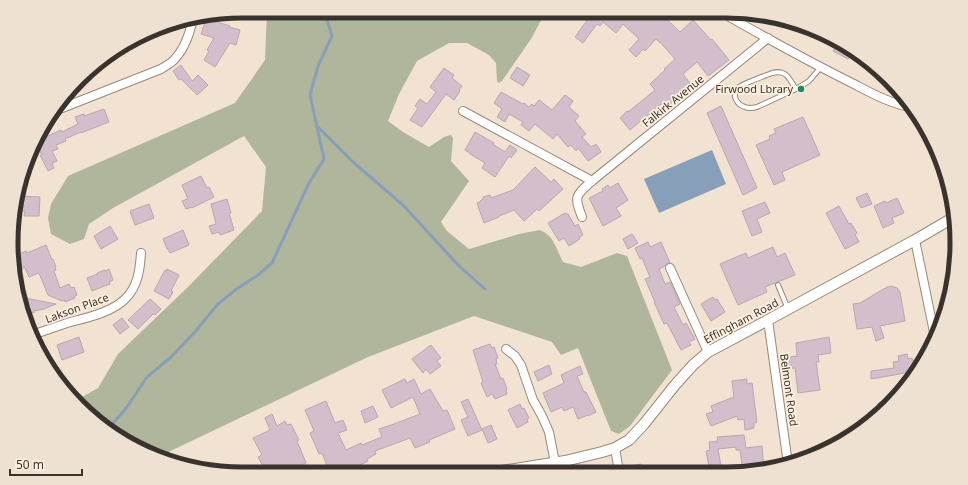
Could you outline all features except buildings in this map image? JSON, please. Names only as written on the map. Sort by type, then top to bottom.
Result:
[{"type":"street","points":[[730,18],[880,97],[904,106]]},
{"type":"street","points":[[63,108],[161,69],[173,61],[184,48],[190,33],[191,24]]},
{"type":"street","name":"Falkirk Avenue","points":[[582,217],[577,204],[580,192],[768,38]]},
{"type":"street","points":[[463,112],[592,181]]},
{"type":"street","name":"Effingham Road","points":[[525,467],[565,461],[616,448],[629,440],[644,424],[675,385],[693,365],[708,352],[949,220]]},
{"type":"street","points":[[915,240],[933,328]]},
{"type":"street","name":"Lakson Place","points":[[37,333],[101,313],[116,306],[126,299],[134,288],[138,276],[141,253]]},
{"type":"street","points":[[670,268],[708,352]]},
{"type":"street","name":"Belmont Road","points":[[768,320],[787,458]]},
{"type":"street","points":[[506,349],[514,356],[521,366],[533,400],[549,432],[556,467]]},
{"type":"street","points":[[616,448],[618,467]]},
{"type":"lane","points":[[796,89],[788,76],[778,71],[739,87],[735,92],[735,97],[740,105],[751,108],[796,89],[809,81],[821,67]]},
{"type":"lane","points":[[778,285],[788,309]]},
{"type":"green space","points":[[267,18],[542,18],[531,39],[502,81],[499,83],[497,81],[496,63],[489,55],[467,43],[449,43],[417,61],[399,94],[388,121],[403,132],[429,147],[444,137],[451,135],[453,138],[451,161],[469,181],[441,222],[447,231],[469,249],[519,234],[540,230],[545,232],[552,239],[563,262],[581,267],[617,253],[627,256],[672,370],[630,426],[619,434],[611,431],[578,348],[561,355],[552,342],[474,316],[368,357],[166,453],[130,437],[106,421],[81,398],[98,388],[118,354],[188,287],[262,211],[266,167],[244,136],[113,208],[89,224],[84,239],[70,244],[51,234],[48,218],[51,204],[68,176],[235,103],[265,60]]},
{"type":"water","points":[[712,150],[726,184],[659,213],[644,179]]},
{"type":"waterway","points":[[112,425],[127,407],[147,377],[170,358],[195,332],[217,305],[272,263],[309,183],[324,159],[310,95],[318,66],[332,36],[326,18]]},
{"type":"waterway","points":[[317,126],[353,162],[404,206],[458,265],[485,289]]},
{"type":"place","name":"Firwood Lbrary","points":[[801,89]]}]
